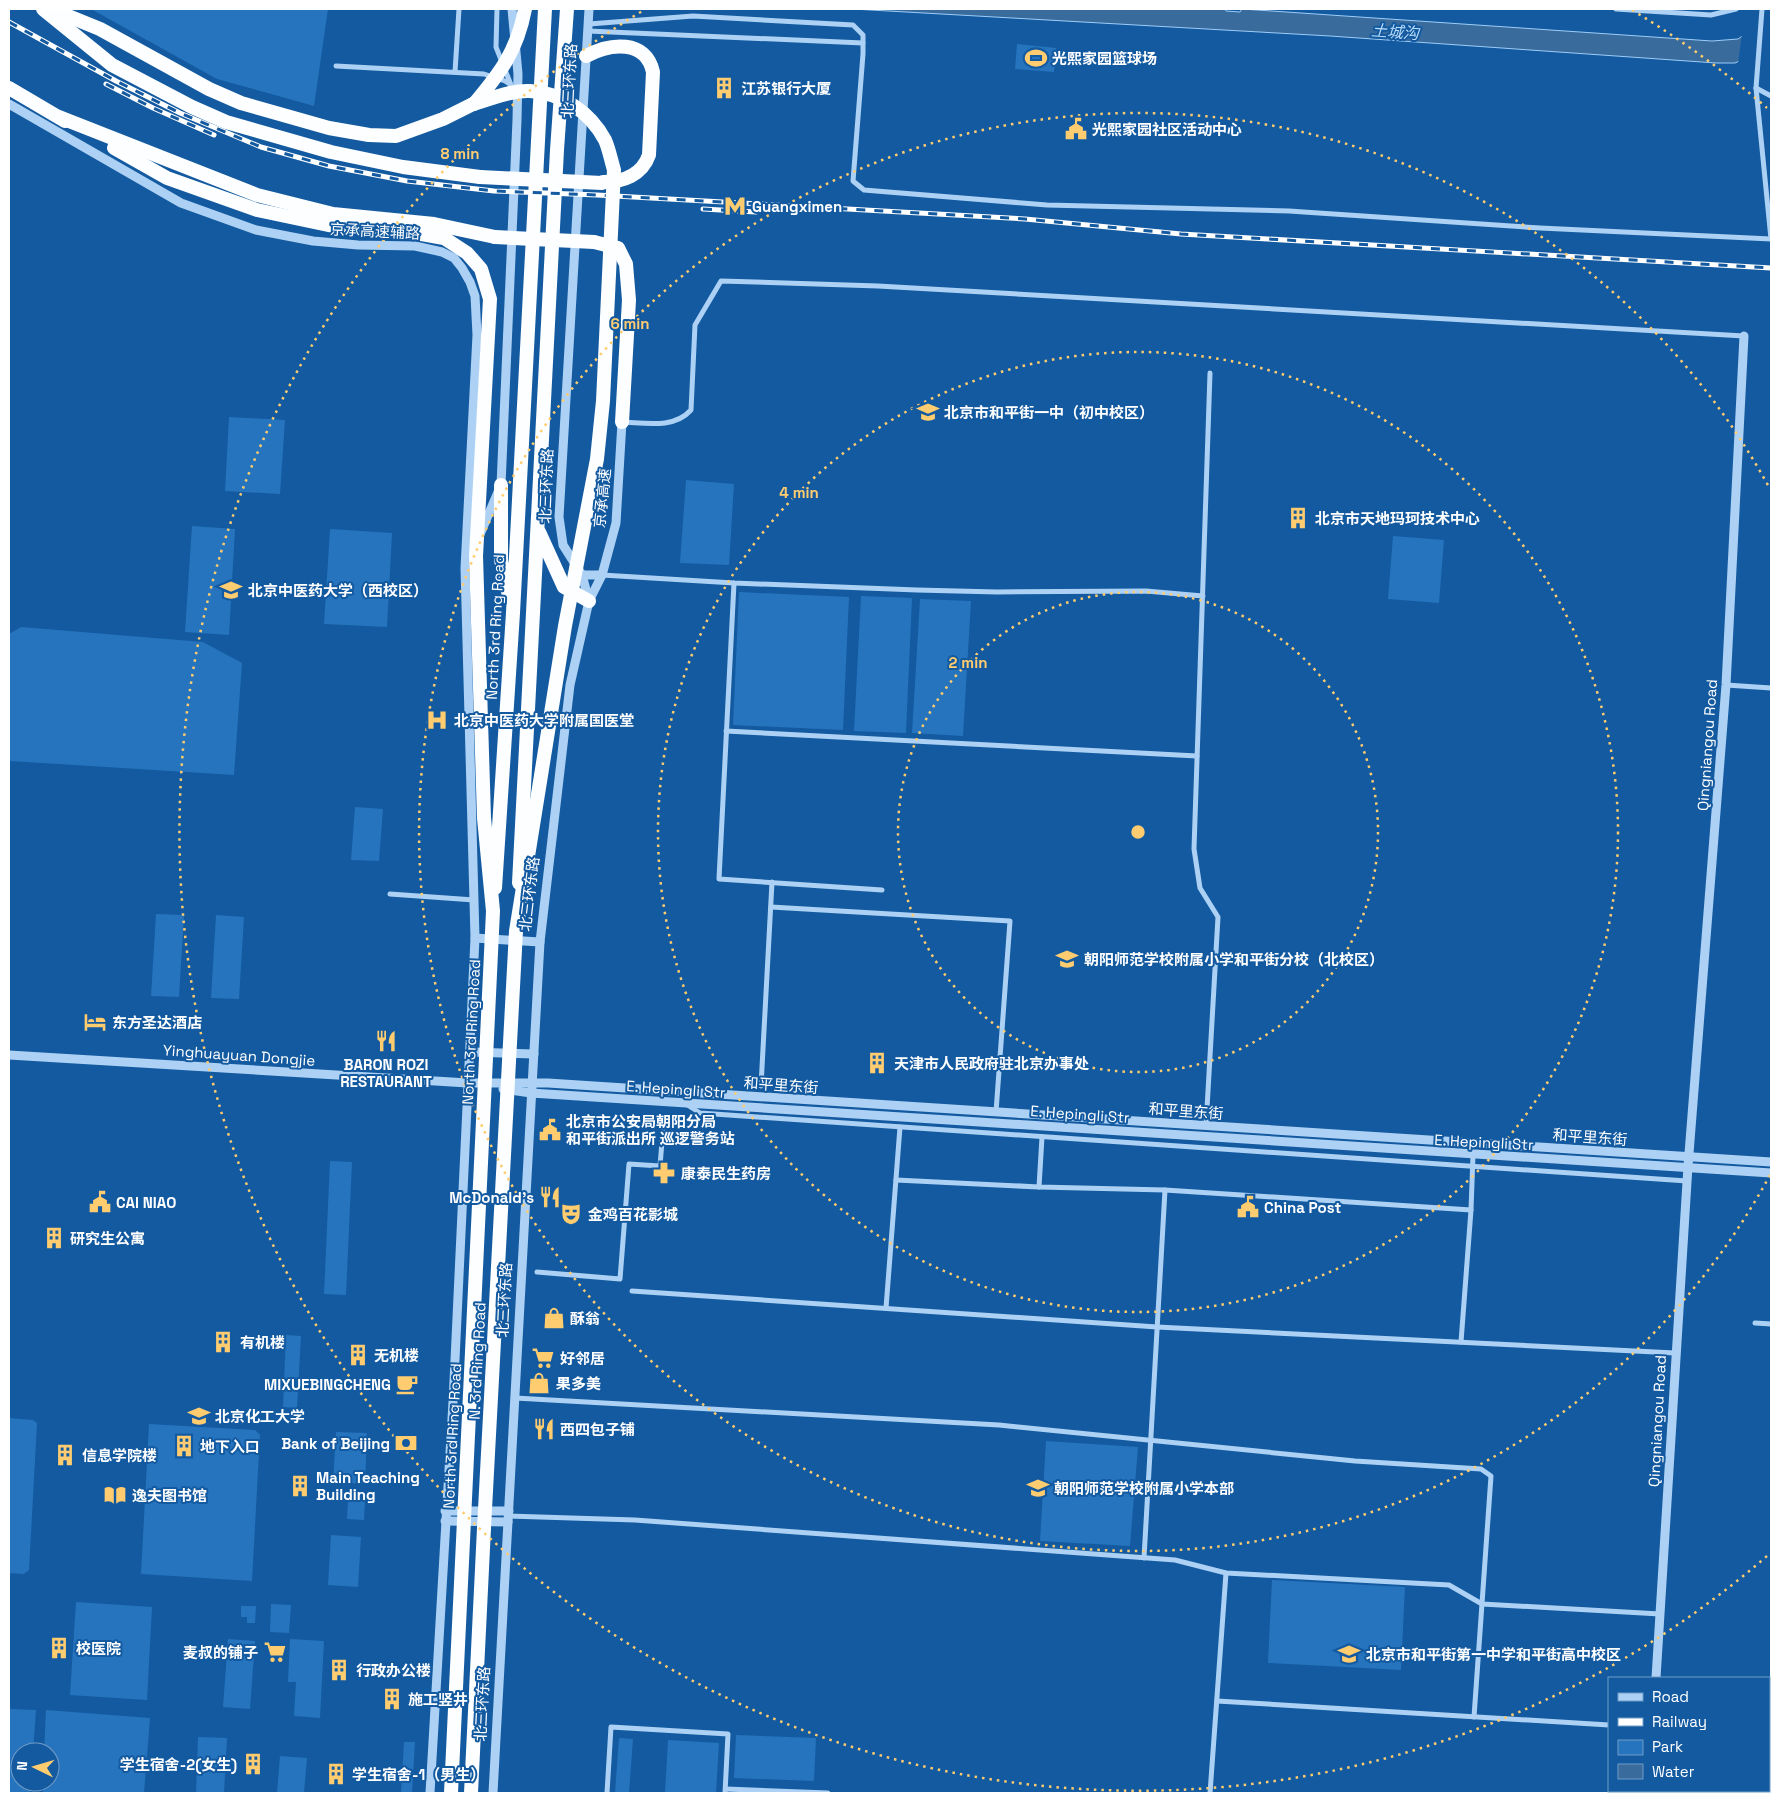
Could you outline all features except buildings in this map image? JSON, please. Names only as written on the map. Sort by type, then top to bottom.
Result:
[{"type":"highway","points":[[42,9],[112,64],[192,107],[226,122],[332,152],[404,168],[480,177],[616,182],[627,178],[646,165],[649,155],[653,72],[650,59],[641,51],[623,47],[607,48],[586,56]]},
{"type":"highway","points":[[51,9],[100,29],[241,103],[329,128],[368,135],[396,136],[443,119],[473,104],[503,95],[529,91],[556,96],[593,121],[606,141],[614,170],[603,401],[597,459],[565,626],[516,931]]},
{"type":"highway","points":[[473,104],[503,69],[514,48],[524,9]]},
{"type":"highway","points":[[516,931],[557,150],[567,9]]},
{"type":"highway","name":"North 3rd Ring Road","points":[[451,1793],[493,911],[513,613],[544,16]]},
{"type":"highway","points":[[9,88],[167,178],[257,210],[333,226],[416,233],[444,238],[468,252],[481,269],[490,299],[476,556],[484,818],[493,911]]},
{"type":"highway","points":[[59,117],[257,196],[332,214],[434,224],[495,237],[594,242],[618,248],[626,264],[629,300],[622,422]]},
{"type":"highway","points":[[501,485],[501,560],[513,613]]},
{"type":"highway","points":[[537,529],[564,588],[589,601]]},
{"type":"highway","name":"N. 3rd Ring Road","points":[[470,1793],[516,931]]},
{"type":"street","points":[[455,72],[458,9]]},
{"type":"street","points":[[497,9],[496,47],[511,85],[517,120]]},
{"type":"street","points":[[430,1793],[475,938],[465,568],[501,485],[517,120],[518,74],[512,9]]},
{"type":"street","points":[[1616,9],[1711,15],[1736,9]]},
{"type":"street","points":[[588,28],[693,16],[853,25],[863,34],[863,43],[853,181],[864,190],[1047,205],[1288,211],[1540,228],[1771,239],[1756,88],[1762,9]]},
{"type":"street","name":"北三环东路","points":[[493,1793],[540,942],[570,685],[589,601],[582,575],[563,545],[559,518],[589,11]]},
{"type":"street","points":[[588,28],[863,43]]},
{"type":"street","points":[[336,66],[484,74],[511,85]]},
{"type":"street","points":[[1756,88],[1771,96]]},
{"type":"street","name":"京承高速辅路","points":[[9,104],[181,203],[256,230],[338,244],[416,246],[436,250],[454,258],[470,282],[477,311],[465,568]]},
{"type":"street","points":[[622,422],[671,423],[685,417],[691,410],[695,325],[721,281],[878,286],[1744,336]]},
{"type":"street","name":"Qingniangou Road","points":[[1656,1677],[1688,1157],[1726,685],[1744,336]]},
{"type":"street","points":[[1206,1126],[1218,916],[1200,888],[1194,848],[1210,372]]},
{"type":"street","name":"京承高速","points":[[589,601],[602,575],[616,522],[622,422]]},
{"type":"street","points":[[582,575],[734,583],[997,592],[1146,591],[1203,596]]},
{"type":"street","points":[[734,583],[719,879],[882,890]]},
{"type":"street","points":[[1726,685],[1771,688]]},
{"type":"street","points":[[726,731],[1197,756]]},
{"type":"street","points":[[761,1086],[772,882]]},
{"type":"street","points":[[390,894],[474,900]]},
{"type":"street","points":[[771,907],[1010,922],[996,1112]]},
{"type":"street","points":[[475,938],[540,942]]},
{"type":"street","points":[[470,1052],[534,1054]]},
{"type":"street","name":"Yinghuayuan Dongjie","points":[[9,1055],[468,1084]]},
{"type":"street","name":"E. Hepingli Str","points":[[468,1084],[532,1082],[996,1112]]},
{"type":"street","name":"E. Hepingli Str","points":[[468,1084],[531,1093],[1473,1155],[1688,1166]]},
{"type":"street","points":[[683,1103],[700,1113],[1687,1181]]},
{"type":"street","name":"和平里东街","points":[[996,1112],[1771,1162]]},
{"type":"street","points":[[886,1308],[900,1127]]},
{"type":"street","points":[[537,1272],[620,1279],[629,1164],[660,1166],[663,1129]]},
{"type":"street","points":[[1039,1187],[1042,1137]]},
{"type":"street","points":[[1461,1342],[1471,1210],[1473,1155]]},
{"type":"street","points":[[1688,1166],[1771,1173]]},
{"type":"street","points":[[896,1180],[1039,1187],[1165,1190],[1471,1210]]},
{"type":"street","points":[[1144,1558],[1165,1190]]},
{"type":"street","points":[[632,1291],[1157,1327],[1675,1353]]},
{"type":"street","points":[[1755,1323],[1771,1324]]},
{"type":"street","points":[[515,1398],[999,1425],[1355,1461],[1481,1469],[1491,1476],[1474,1717]]},
{"type":"street","points":[[445,1511],[509,1516],[635,1520],[1175,1560],[1226,1573],[1449,1584],[1482,1604],[1660,1614]]},
{"type":"street","points":[[445,1521],[509,1516]]},
{"type":"street","points":[[1210,1793],[1226,1573]]},
{"type":"street","points":[[1217,1701],[1608,1725]]},
{"type":"street","points":[[607,1793],[611,1727],[728,1734],[725,1791],[828,1793]]},
{"type":"green space","points":[[91,9],[328,9],[314,106],[217,79]]},
{"type":"green space","name":"光熙家园篮球场","points":[[1017,44],[1056,48],[1054,72],[1015,69]]},
{"type":"green space","points":[[229,417],[285,420],[280,494],[225,491]]},
{"type":"green space","points":[[686,480],[734,484],[729,565],[680,563]]},
{"type":"green space","points":[[192,526],[235,529],[229,635],[185,632]]},
{"type":"green space","points":[[330,529],[392,533],[387,627],[324,624]]},
{"type":"green space","points":[[1393,536],[1444,540],[1439,603],[1388,599]]},
{"type":"green space","points":[[739,592],[849,597],[843,730],[733,725]]},
{"type":"green space","points":[[861,596],[912,598],[906,733],[854,731]]},
{"type":"green space","points":[[920,599],[971,601],[963,736],[912,733]]},
{"type":"green space","points":[[21,627],[203,642],[242,663],[234,775],[10,761],[9,634]]},
{"type":"green space","points":[[355,807],[383,809],[379,861],[351,860]]},
{"type":"green space","points":[[156,914],[184,915],[179,997],[151,996]]},
{"type":"green space","points":[[216,915],[244,917],[239,999],[211,998]]},
{"type":"green space","points":[[330,1161],[352,1162],[346,1295],[324,1294]]},
{"type":"green space","points":[[286,1335],[301,1336],[297,1408],[283,1407]]},
{"type":"green space","points":[[9,1418],[33,1420],[37,1423],[29,1570],[24,1574],[9,1573]]},
{"type":"green space","points":[[149,1424],[255,1430],[260,1435],[252,1581],[141,1574]]},
{"type":"green space","points":[[336,1432],[367,1433],[365,1484],[333,1482]]},
{"type":"green space","points":[[1046,1441],[1138,1447],[1130,1546],[1040,1541]]},
{"type":"green space","points":[[348,1499],[365,1500],[364,1520],[347,1519]]},
{"type":"green space","points":[[331,1535],[361,1537],[358,1587],[328,1585]]},
{"type":"green space","points":[[1272,1580],[1405,1587],[1401,1670],[1268,1663]]},
{"type":"green space","points":[[76,1602],[152,1607],[147,1700],[70,1695]]},
{"type":"green space","points":[[271,1604],[291,1605],[289,1633],[270,1632]]},
{"type":"green space","points":[[241,1606],[256,1606],[255,1623],[247,1623],[247,1617],[241,1617]]},
{"type":"green space","points":[[228,1639],[255,1641],[250,1709],[223,1707]]},
{"type":"green space","points":[[290,1639],[324,1641],[320,1718],[294,1716],[296,1682],[288,1682]]},
{"type":"green space","points":[[9,1709],[36,1710],[34,1742],[10,1742],[10,1792],[30,1793],[9,1793]]},
{"type":"green space","points":[[46,1710],[150,1718],[144,1793],[43,1793],[60,1792],[60,1742],[44,1742]]},
{"type":"green space","points":[[736,1735],[816,1738],[814,1781],[734,1778]]},
{"type":"green space","points":[[198,1737],[227,1738],[224,1793],[196,1793]]},
{"type":"green space","points":[[619,1738],[633,1739],[629,1793],[615,1793]]},
{"type":"green space","points":[[668,1740],[719,1743],[716,1793],[665,1793]]},
{"type":"green space","points":[[404,1742],[415,1742],[412,1793],[401,1793]]},
{"type":"green space","points":[[280,1756],[307,1758],[304,1793],[277,1793]]},
{"type":"water","name":"土城沟","points":[[853,9],[1225,9],[1226,11],[1240,12],[1242,9],[1712,41],[1738,39],[1771,16],[1771,47],[1735,63],[1716,63],[1330,36]]},
{"type":"pier","points":[[1771,14],[1771,49],[1738,64],[1742,33]]},
{"type":"railway","points":[[9,22],[116,81],[180,113],[261,147],[329,166],[407,181],[494,191],[1025,219],[1181,234],[1771,268]]},
{"type":"railway","points":[[106,84],[153,108],[214,135]]},
{"type":"railway","points":[[703,209],[756,212]]},
{"type":"place","name":"光熙家园篮球场","points":[[1036,58]]},
{"type":"place","name":"江苏银行大厦","points":[[724,88]]},
{"type":"place","name":"光熙家园社区活动中心","points":[[1076,129]]},
{"type":"place","name":"Guangximen","points":[[735,206]]},
{"type":"place","name":"北京市和平街一中（初中校区）","points":[[928,412]]},
{"type":"place","name":"北京市天地玛珂技术中心","points":[[1298,518]]},
{"type":"place","name":"北京中医药大学（西校区）","points":[[231,590]]},
{"type":"place","name":"北京中医药大学附属国医堂","points":[[437,720]]},
{"type":"place","name":"朝阳师范学校附属小学和平街分校（北校区）","points":[[1067,959]]},
{"type":"place","name":"东方圣达酒店","points":[[95,1022]]},
{"type":"place","name":"BARON ROZI RESTAURANT","points":[[386,1041]]},
{"type":"place","name":"天津市人民政府驻北京办事处","points":[[877,1063]]},
{"type":"place","name":"北京市公安局朝阳分局 和平街派出所 巡逻警务站","points":[[550,1130]]},
{"type":"place","name":"康泰民生药房","points":[[664,1173]]},
{"type":"place","name":"McDonald's","points":[[550,1197]]},
{"type":"place","name":"CAI NIAO","points":[[100,1202]]},
{"type":"place","name":"China Post","points":[[1248,1207]]},
{"type":"place","name":"金鸡百花影城","points":[[571,1214]]},
{"type":"place","name":"研究生公寓","points":[[54,1238]]},
{"type":"place","name":"酥翁","points":[[554,1318]]},
{"type":"place","name":"有机楼","points":[[223,1342]]},
{"type":"place","name":"无机楼","points":[[358,1355]]},
{"type":"place","name":"好邻居","points":[[543,1358]]},
{"type":"place","name":"果多美","points":[[539,1383]]},
{"type":"place","name":"MIXUEBINGCHENG","points":[[407,1384]]},
{"type":"place","name":"北京化工大学","points":[[199,1416]]},
{"type":"place","name":"西四包子铺","points":[[544,1429]]},
{"type":"place","name":"Bank of Beijing","points":[[406,1443]]},
{"type":"place","name":"地下入口","points":[[184,1446]]},
{"type":"place","name":"信息学院楼","points":[[65,1455]]},
{"type":"place","name":"Main Teaching Building","points":[[300,1486]]},
{"type":"place","name":"朝阳师范学校附属小学本部","points":[[1038,1488]]},
{"type":"place","name":"逸夫图书馆","points":[[115,1495]]},
{"type":"place","name":"校医院","points":[[59,1648]]},
{"type":"place","name":"麦叔的铺子","points":[[275,1652]]},
{"type":"place","name":"北京市和平街第一中学和平街高中校区","points":[[1349,1654]]},
{"type":"place","name":"行政办公楼","points":[[339,1670]]},
{"type":"place","name":"施工竖井","points":[[392,1699]]},
{"type":"place","name":"学生宿舍-2(女生)","points":[[253,1764]]},
{"type":"place","name":"学生宿舍-1（男生）","points":[[336,1774]]}]
